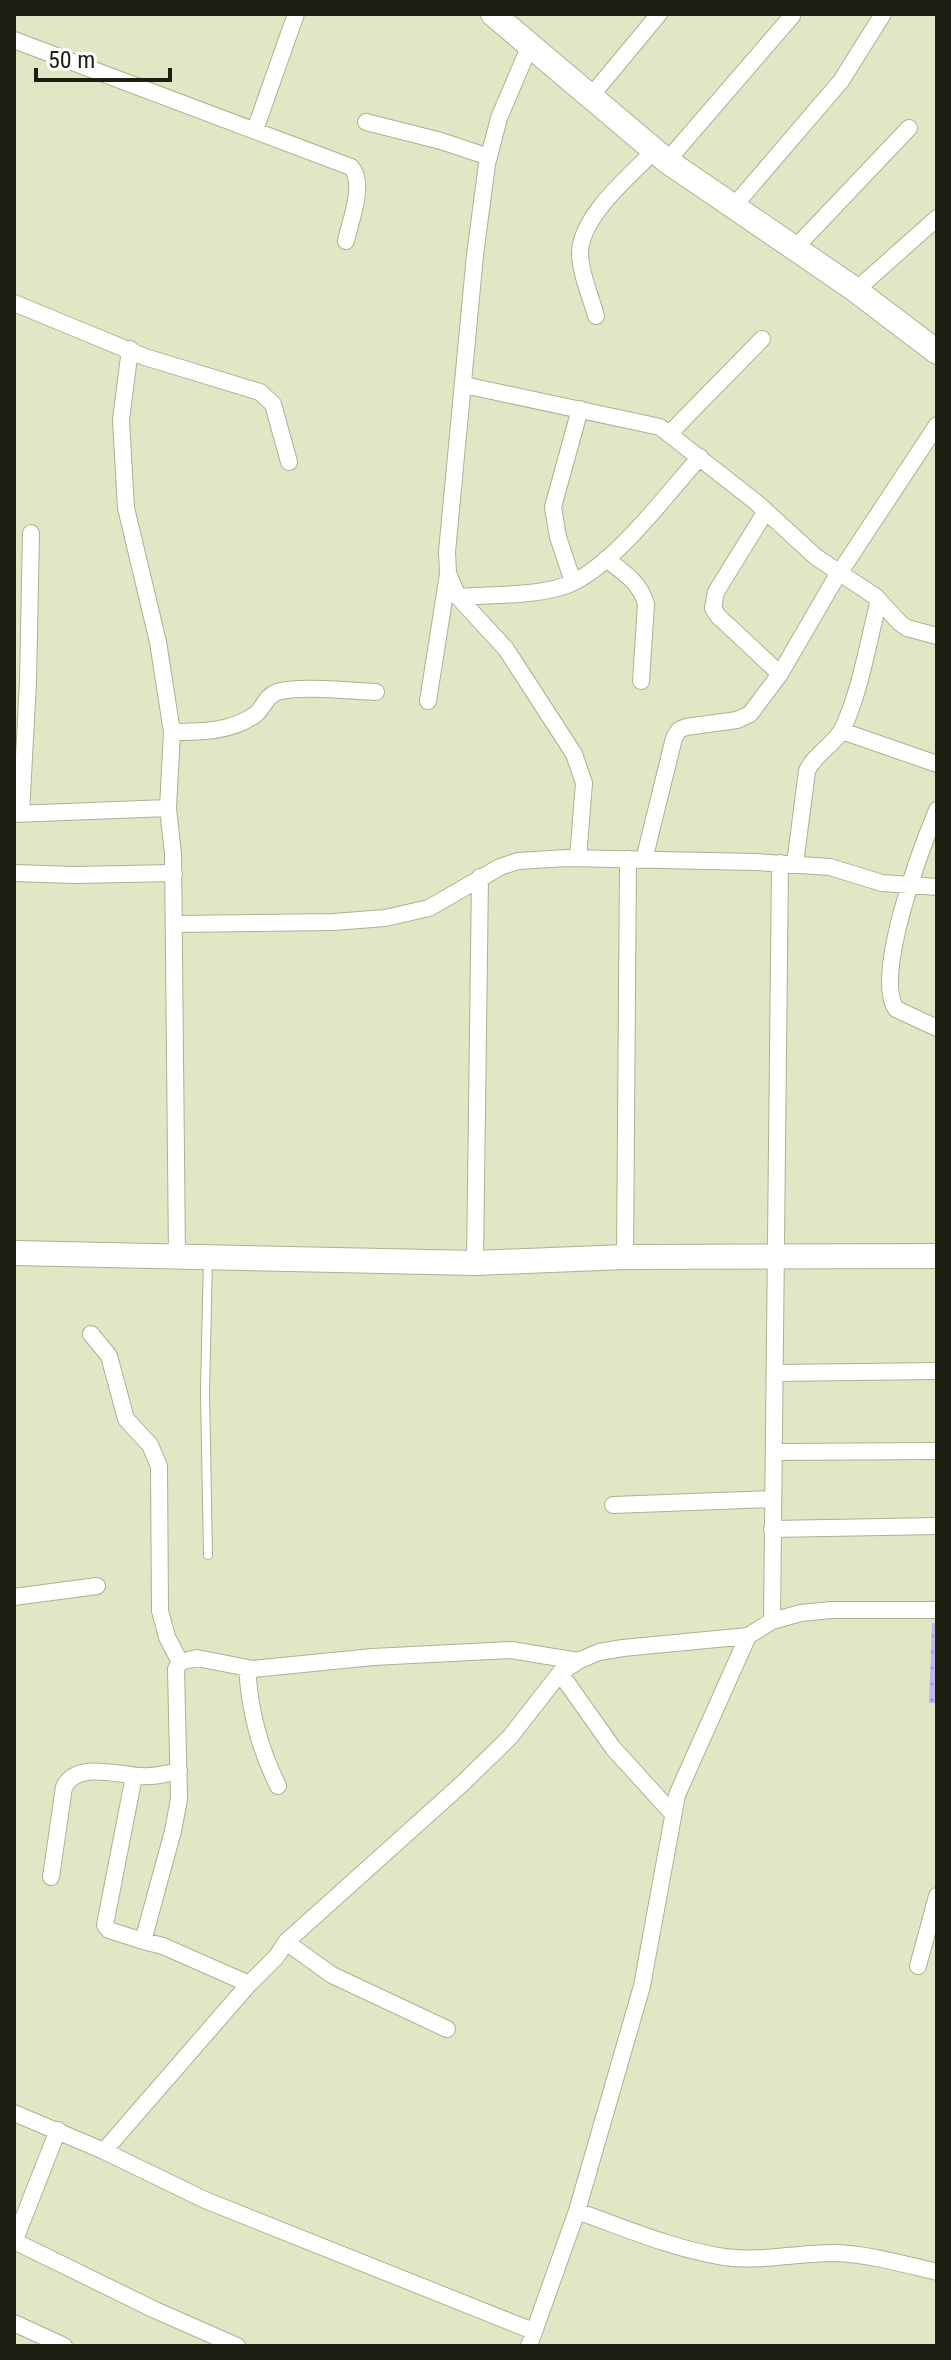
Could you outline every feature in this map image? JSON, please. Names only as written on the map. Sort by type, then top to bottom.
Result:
[{"type":"street","points":[[255,130],[296,14]]},
{"type":"street","points":[[493,14],[661,156],[856,290],[937,352]]},
{"type":"street","points":[[591,96],[659,14]]},
{"type":"street","points":[[734,206],[841,81],[883,14]]},
{"type":"street","points":[[596,316],[582,265],[581,242],[588,224],[599,210],[661,156],[792,16]]},
{"type":"street","points":[[14,40],[344,164],[356,172],[358,183],[346,241]]},
{"type":"street","points":[[428,701],[448,573],[447,552],[475,255],[489,157],[499,118],[530,45]]},
{"type":"street","points":[[366,122],[489,157]]},
{"type":"street","points":[[795,248],[909,128]]},
{"type":"street","points":[[856,290],[937,218]]},
{"type":"street","points":[[14,303],[145,357],[260,392],[273,404],[289,462]]},
{"type":"street","points":[[670,433],[762,339]]},
{"type":"street","points":[[130,349],[121,420],[126,508],[158,642],[172,732],[168,808],[174,873],[177,1257]]},
{"type":"street","points":[[464,385],[646,423],[670,433],[766,511],[816,557],[879,600],[907,628],[937,636]]},
{"type":"street","points":[[573,582],[558,537],[553,507],[580,409]]},
{"type":"street","points":[[625,1257],[636,859],[674,738],[679,730],[737,720],[750,714],[780,674],[840,572],[937,425]]},
{"type":"street","points":[[458,597],[550,589],[573,582],[606,559],[700,457]]},
{"type":"street","points":[[766,511],[716,592],[713,608],[780,674]]},
{"type":"street","points":[[31,533],[28,682],[18,813],[168,808]]},
{"type":"street","points":[[606,559],[631,578],[643,592],[646,604],[641,681]]},
{"type":"street","points":[[448,573],[458,597],[506,649],[574,754],[584,783],[578,858]]},
{"type":"street","points":[[772,1621],[777,1258],[788,864],[807,771],[811,762],[842,731],[856,693],[879,600]]},
{"type":"street","points":[[172,732],[209,732],[227,727],[258,712],[268,697],[276,692],[376,692]]},
{"type":"street","points":[[842,731],[937,764]]},
{"type":"street","points":[[937,810],[896,928],[892,1003],[905,1015],[937,1028]]},
{"type":"street","points":[[174,924],[334,922],[385,918],[429,908],[448,900],[480,877],[518,861],[578,858],[830,867],[882,883],[937,887]]},
{"type":"street","points":[[14,873],[174,873]]},
{"type":"street","points":[[475,1263],[480,877]]},
{"type":"street","points":[[14,1253],[475,1263],[625,1257],[937,1255]]},
{"type":"street","points":[[91,1334],[109,1356],[126,1419],[156,1455],[159,1466],[160,1611],[167,1637],[180,1662]]},
{"type":"street","points":[[775,1373],[937,1371]]},
{"type":"street","points":[[774,1452],[937,1451]]},
{"type":"street","points":[[613,1505],[773,1499]]},
{"type":"street","points":[[772,1529],[937,1526]]},
{"type":"street","points":[[14,1597],[97,1586]]},
{"type":"street","points":[[104,2151],[277,1956],[286,1942],[463,1783],[510,1737],[560,1673],[578,1661],[599,1652],[623,1648],[748,1636],[772,1621],[801,1613],[937,1610]]},
{"type":"street","points":[[14,2113],[58,2130],[205,2200],[531,2339],[577,2211],[642,1986],[677,1795],[748,1636]]},
{"type":"street","points":[[143,1941],[179,1799],[176,1669],[180,1662],[197,1658],[267,1669],[373,1657],[490,1650],[529,1651],[578,1661]]},
{"type":"street","points":[[247,1668],[254,1727],[278,1786]]},
{"type":"street","points":[[560,1673],[613,1748],[673,1814]]},
{"type":"street","points":[[51,1877],[67,1779],[85,1771],[134,1776],[179,1771]]},
{"type":"street","points":[[134,1776],[105,1925],[109,1930],[163,1946],[249,1984]]},
{"type":"street","points":[[918,1966],[937,1896]]},
{"type":"street","points":[[286,1942],[332,1975],[447,2029]]},
{"type":"street","points":[[58,2130],[14,2241],[237,2346]]},
{"type":"street","points":[[577,2211],[688,2250],[727,2257],[835,2253],[937,2272]]},
{"type":"street","points":[[14,2323],[64,2346]]},
{"type":"lane","points":[[208,1257],[205,1392],[208,1555]]},
{"type":"shaded area","points":[[932,1623],[937,1623],[937,1703],[929,1703]]}]
